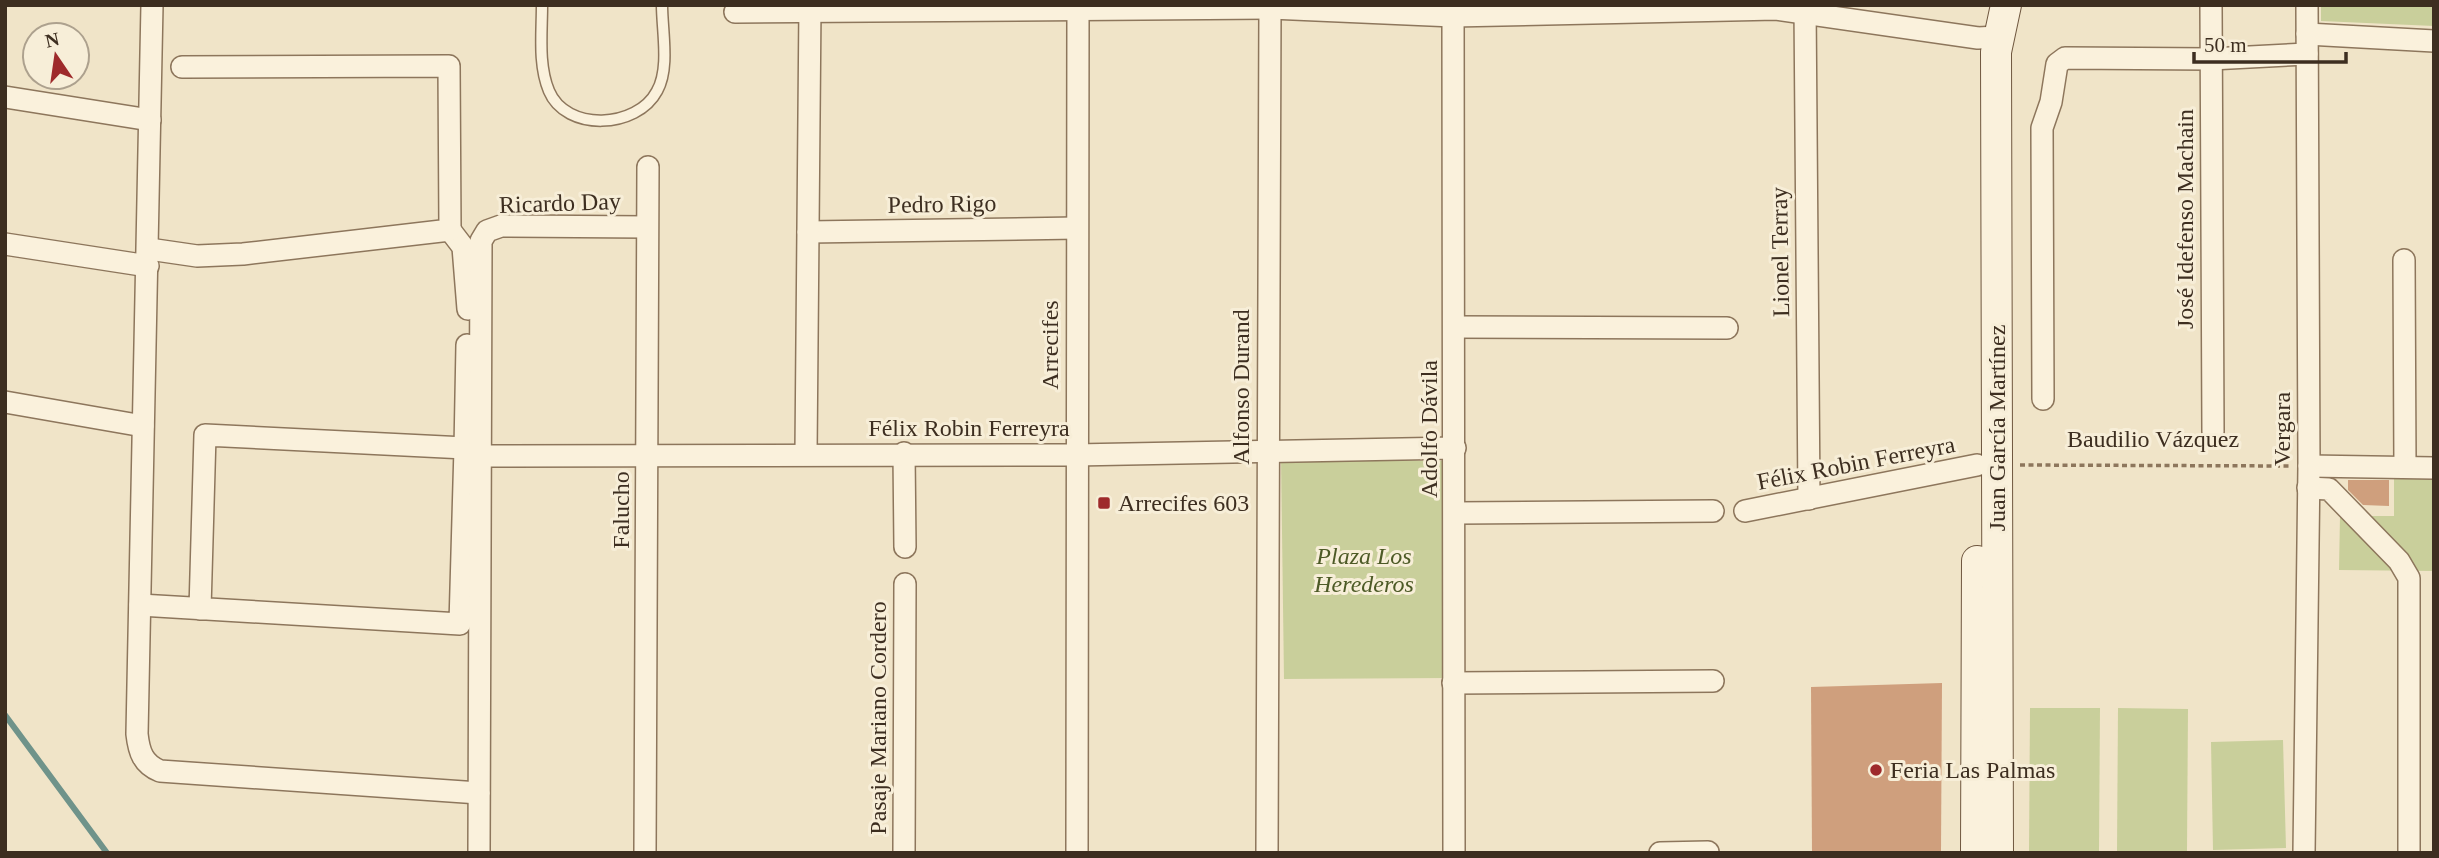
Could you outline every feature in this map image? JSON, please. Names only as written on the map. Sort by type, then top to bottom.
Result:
[{"type":"main road","name":"Juan García Martínez","points":[[1976,853],[1987,465],[1987,5]]},
{"type":"main road","name":"Juan García Martínez","points":[[1988,37],[2006,5]]},
{"type":"main road","name":"Juan García Martínez","points":[[1987,465],[1998,853]]},
{"type":"street","points":[[152,5],[138,741],[141,755],[152,768],[160,771],[479,793]]},
{"type":"street","name":"José Idefenso Machain","points":[[2211,5],[2213,432]]},
{"type":"street","name":"Vergara","points":[[2304,853],[2309,466],[2307,5]]},
{"type":"street","points":[[735,12],[810,8],[1078,7],[1453,11],[1804,9],[1988,37]]},
{"type":"street","name":"Arrecifes","points":[[1077,853],[1075,455],[1078,7]]},
{"type":"street","name":"Alfonso Durand","points":[[1267,853],[1266,452],[1270,7]]},
{"type":"street","points":[[806,453],[810,8]]},
{"type":"street","name":"Lionel Terray","points":[[1804,9],[1809,499]]},
{"type":"street","name":"Adolfo Dávila","points":[[1453,11],[1456,513],[1454,853]]},
{"type":"street","points":[[2043,399],[2042,128],[2051,102],[2057,64],[2065,58],[2211,60],[2307,44],[2434,40]]},
{"type":"street","points":[[182,66],[449,66],[450,230],[463,247],[468,302],[479,853]]},
{"type":"street","points":[[5,97],[150,120]]},
{"type":"street","name":"Falucho","points":[[645,853],[648,167]]},
{"type":"street","name":"Ricardo Day","points":[[473,452],[481,241],[487,231],[501,226],[647,227]]},
{"type":"street","name":"Pedro Rigo","points":[[808,232],[1077,228]]},
{"type":"street","points":[[5,244],[148,258],[243,254],[450,230]]},
{"type":"street","points":[[2404,260],[2405,467]]},
{"type":"street","points":[[1455,327],[1727,328]]},
{"type":"street","points":[[5,402],[143,426]]},
{"type":"street","name":"Félix Robin Ferreyra","points":[[200,609],[205,435],[473,452],[647,454],[1075,455],[1455,448]]},
{"type":"street","points":[[140,605],[460,624],[473,452]]},
{"type":"street","points":[[904,453],[905,547]]},
{"type":"street","name":"Félix Robin Ferreyra","points":[[1745,511],[1987,465]]},
{"type":"street","points":[[2309,466],[2434,468]]},
{"type":"street","points":[[2308,488],[2329,489],[2399,561],[2409,578],[2409,853]]},
{"type":"street","points":[[1456,513],[1713,510]]},
{"type":"street","name":"Pasaje Mariano Cordero","points":[[904,853],[905,584]]},
{"type":"street","points":[[1453,683],[1713,681]]},
{"type":"street","points":[[1660,853],[1708,852]]},
{"type":"lane","points":[[542,5],[542,65],[550,94],[559,106],[581,119],[607,121],[633,113],[648,104],[657,91],[663,64],[662,5]]},
{"type":"path","name":"Baudilio Vázquez","points":[[1987,465],[2309,466]]},
{"type":"green space","points":[[2321,5],[2434,5],[2434,26],[2321,21]]},
{"type":"green space","name":"Plaza Los Herederos","points":[[1281,458],[1444,461],[1447,678],[1284,679]]},
{"type":"green space","points":[[2394,478],[2434,479],[2434,571],[2339,570],[2340,516],[2394,516]]},
{"type":"green space","points":[[2030,708],[2100,708],[2099,851],[2029,851]]},
{"type":"green space","points":[[2118,708],[2188,709],[2187,852],[2117,851]]},
{"type":"green space","points":[[2283,740],[2286,848],[2213,850],[2211,742]]},
{"type":"building","points":[[2348,480],[2389,480],[2389,506],[2363,505],[2348,490]]},
{"type":"building","name":"Feria Las Palmas","points":[[1942,683],[1941,853],[1812,853],[1811,687]]},
{"type":"waterway","points":[[5,715],[107,853]]},
{"type":"place","name":"Arrecifes 603","points":[[1104,503]]},
{"type":"place","name":"Feria Las Palmas","points":[[1876,770]]}]
